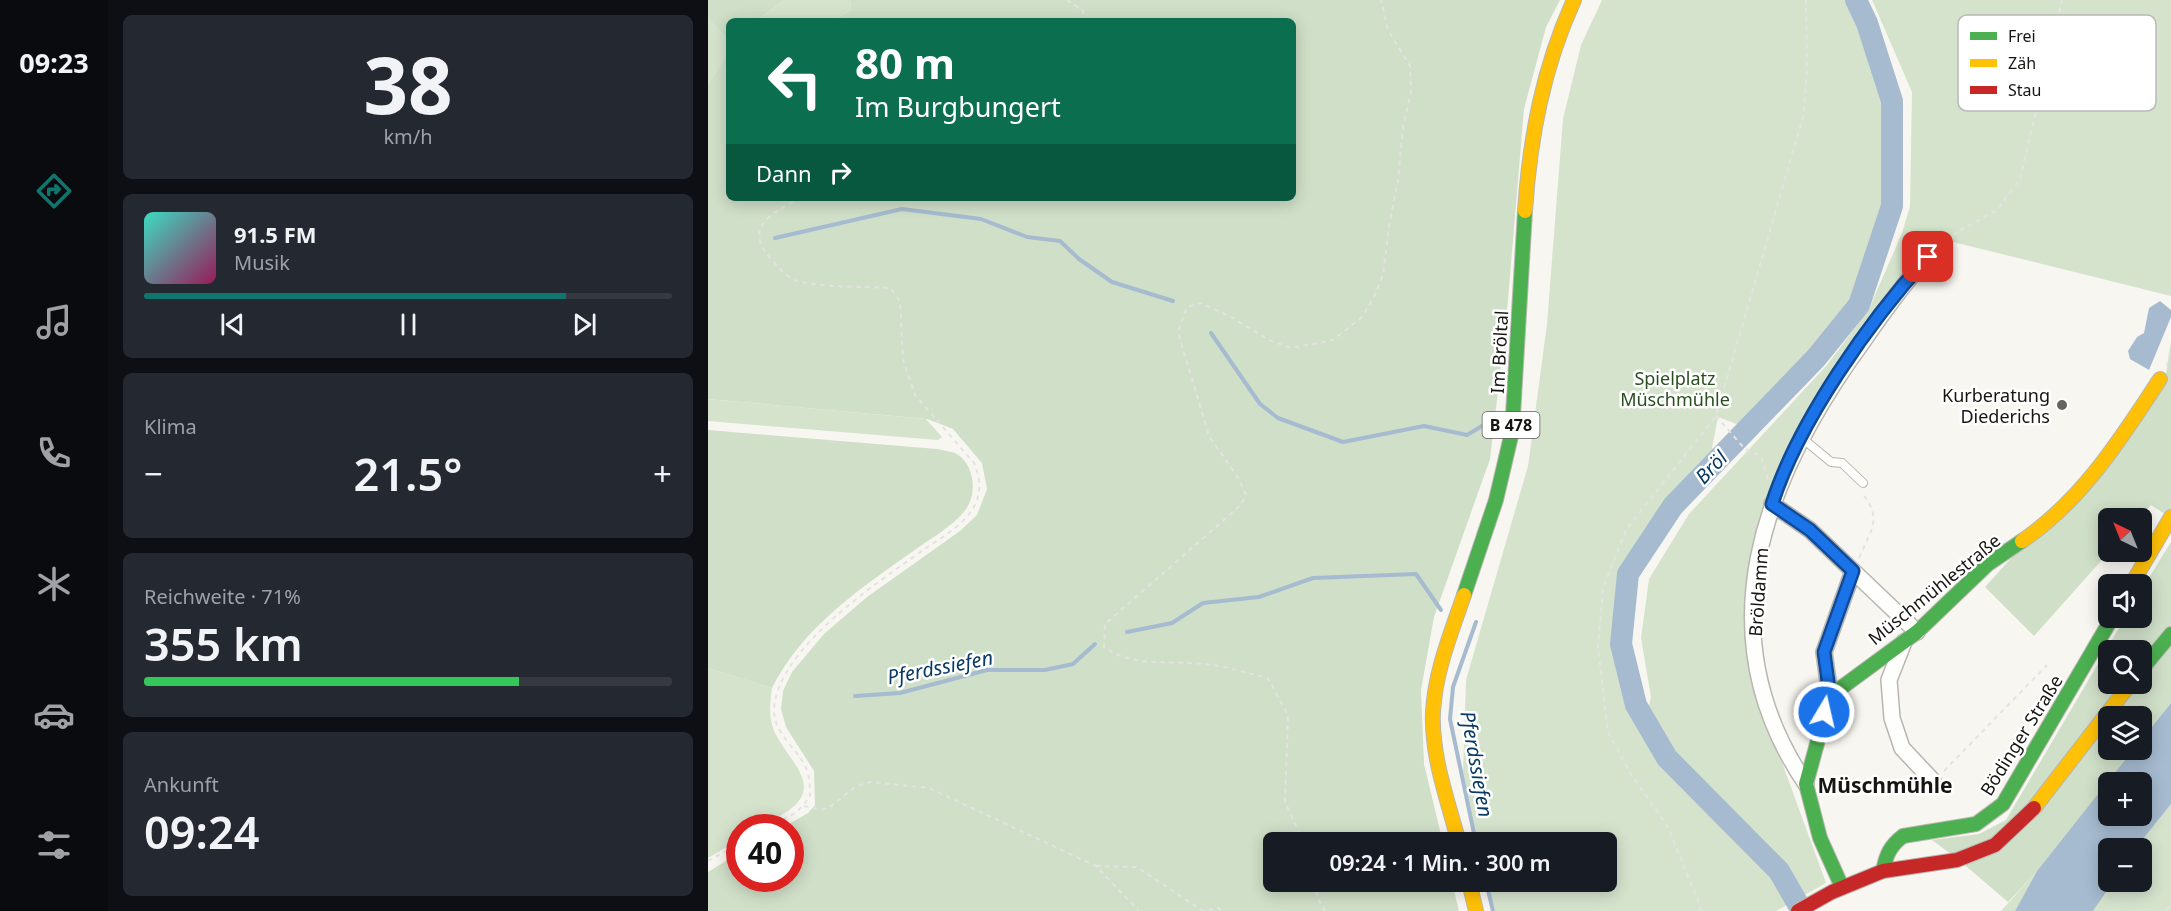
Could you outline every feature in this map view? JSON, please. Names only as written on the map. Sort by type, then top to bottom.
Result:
[{"type":"street","name":"Im Bröltal","points":[[1456,832],[1440,768],[1433,716],[1438,672],[1506,460],[1516,392],[1530,162],[1536,110],[1553,46],[1574,0]]},
{"type":"street","name":"Bröldamm","points":[[1806,784],[1792,764],[1771,716],[1755,663],[1754,609],[1758,549],[1773,499],[1801,437],[1836,378],[1908,279],[1928,257]]},
{"type":"street","name":"Müschmühlestraße","points":[[1830,696],[1864,668],[1917,632],[1988,564],[2050,522],[2112,454],[2160,379]]},
{"type":"street","points":[[1773,499],[1810,530],[1917,632]]},
{"type":"street","points":[[2137,574],[2171,517]]},
{"type":"street","points":[[1837,890],[1806,784],[1830,696],[1824,652],[1852,571]]},
{"type":"street","name":"Bödinger Straße","points":[[1883,871],[1884,857],[1892,843],[1904,836],[1973,825],[1990,816],[2002,804],[2106,628]]},
{"type":"street","points":[[2152,657],[2171,634]]},
{"type":"street","points":[[1904,642],[1889,680],[1892,718],[1902,748],[1933,781]]},
{"type":"street","points":[[1798,911],[1837,890],[1883,871],[1958,860],[1995,845],[2034,809],[2122,694]]},
{"type":"street","points":[[1471,892],[1476,911]]},
{"type":"lane","points":[[1801,437],[1831,462],[1842,463],[1862,488]]},
{"type":"path","points":[[1067,0],[1083,10],[1085,18]]},
{"type":"path","points":[[1299,832],[1285,802],[1288,715],[1268,678],[1205,664],[1145,662],[1117,657],[1104,647],[1105,624],[1241,505],[1246,495],[1239,479],[1209,436],[1178,332],[1187,307],[1201,303],[1269,340],[1291,348],[1333,340],[1362,317],[1374,297],[1383,274],[1398,181],[1403,127],[1411,92],[1410,66],[1389,30],[1381,0]]},
{"type":"path","points":[[1702,911],[1668,827],[1630,774],[1608,732],[1598,647],[1603,588],[1626,530],[1716,416],[1803,117],[1807,73],[1806,0]]},
{"type":"path","points":[[2058,15],[2062,0]]},
{"type":"path","points":[[1928,257],[1959,231],[1997,210],[2020,179],[2036,111]]},
{"type":"path","points":[[791,814],[804,806],[810,797],[808,772],[780,731],[774,712],[779,690],[789,670],[821,630],[849,604],[955,527],[972,511],[981,488],[980,476],[974,464],[915,395],[903,360],[900,301],[890,288],[800,282],[783,272],[761,249],[758,233],[768,214],[794,201]]},
{"type":"path","points":[[1716,416],[1745,449],[1761,456],[1773,499]]},
{"type":"path","points":[[1852,571],[1875,520],[1874,507],[1862,488]]},
{"type":"path","points":[[1933,781],[2047,665]]},
{"type":"path","points":[[804,806],[821,810],[830,807],[856,786],[871,782],[929,788],[1096,866],[1138,911]]},
{"type":"path","points":[[708,861],[726,851]]},
{"type":"path","points":[[1096,866],[1137,867],[1203,911],[1219,908],[1221,911]]},
{"type":"path","points":[[1316,892],[1325,911]]},
{"type":"path","points":[[2166,911],[2171,904]]},
{"type":"green space","points":[[708,0],[784,0],[760,18],[726,18],[726,38],[708,18]]},
{"type":"green space","points":[[784,0],[850,0],[851,10],[837,18],[760,18]]},
{"type":"green space","points":[[850,0],[1560,0],[1546,27],[1524,109],[1506,323],[1490,459],[1434,617],[1421,690],[1424,764],[1440,832],[1263,832],[1263,892],[1454,892],[1459,911],[708,911],[708,872],[726,861],[726,892],[804,892],[804,815],[815,805],[814,771],[786,727],[781,709],[783,691],[792,672],[824,634],[867,597],[960,531],[977,515],[987,489],[982,463],[953,429],[927,419],[708,399],[708,84],[725,58],[726,201],[1296,201],[1296,18],[837,18],[851,10]]},
{"type":"green space","name":"Spielplatz Müschmühle","points":[[1602,0],[1846,0],[1861,30],[1887,104],[1888,202],[1856,301],[1742,426],[1718,417],[1712,448],[1717,453],[1670,500],[1626,573],[1614,644],[1630,707],[1642,734],[1651,697],[1641,638],[1649,579],[1689,514],[1827,365],[1869,309],[1902,233],[1910,206],[1912,92],[1872,0],[2171,0],[2171,296],[1945,240],[1922,259],[1837,371],[1756,547],[1761,705],[1826,883],[1776,911],[1491,911],[1487,892],[1617,892],[1617,832],[1475,832],[1463,772],[1466,680],[1528,466],[1547,324],[1563,119],[1581,45]]},
{"type":"green space","points":[[708,18],[726,38],[726,58],[708,84]]},
{"type":"green space","points":[[2171,341],[2171,518],[2151,505],[2148,508],[2098,508],[2098,562],[2100,562],[2034,636],[1985,587],[2074,489],[2165,382]]},
{"type":"green space","points":[[708,399],[926,419],[942,437],[938,440],[708,421]]},
{"type":"green space","points":[[708,430],[937,449],[955,453],[961,457],[970,470],[972,495],[966,509],[954,521],[833,611],[799,646],[772,688],[708,668]]},
{"type":"green space","points":[[2171,542],[2171,703],[2152,727],[2152,706],[2098,706],[2098,760],[2126,760],[2116,772],[2098,772],[2098,795],[2037,871],[2008,902],[1932,840],[1979,834],[2006,820],[2098,664],[2098,694],[2152,694],[2152,640],[2112,640],[2119,628],[2152,628],[2151,574]]},
{"type":"green space","points":[[708,668],[772,688],[771,722],[781,744],[796,765],[804,785],[802,795],[796,804],[783,814],[726,814],[726,848],[708,858]]},
{"type":"green space","points":[[2171,804],[2171,911],[2093,911],[2106,892],[2152,892],[2152,838],[2144,838]]},
{"type":"green space","points":[[2037,871],[2015,911],[2001,911]]},
{"type":"water","points":[[2160,301],[2171,310],[2171,317],[2149,370],[2130,359],[2128,351],[2137,337],[2144,333],[2149,308]]},
{"type":"water","points":[[2171,703],[2171,804],[2144,838],[2098,838],[2098,892],[2106,892],[2093,911],[2015,911],[2037,871],[2098,794],[2098,826],[2152,826],[2152,772],[2116,772],[2125,760],[2152,760],[2152,727]]},
{"type":"waterway","name":"Bröl","points":[[1802,911],[1779,871],[1667,758],[1636,705],[1621,644],[1628,574],[1673,506],[1816,358],[1859,305],[1892,206],[1892,101],[1867,23],[1856,0]]},
{"type":"waterway","points":[[775,238],[902,209],[981,219],[1027,237],[1060,241],[1079,259],[1112,282],[1173,301]]},
{"type":"waterway","points":[[1211,333],[1260,404],[1278,418],[1343,442],[1424,426],[1467,435],[1487,423]]},
{"type":"waterway","name":"Pferdssiefen","points":[[1127,632],[1172,623],[1203,603],[1259,597],[1313,578],[1416,574],[1441,610]]},
{"type":"waterway","name":"Pferdssiefen","points":[[1474,832],[1450,719],[1453,687],[1476,622]]},
{"type":"waterway","name":"Pferdssiefen","points":[[855,696],[900,693],[987,670],[1045,670],[1073,664],[1095,644]]},
{"type":"waterway","name":"Pferdssiefen","points":[[1488,892],[1493,911]]},
{"type":"traffic: fast","points":[[1464,595],[1496,500],[1512,432],[1525,211]]},
{"type":"traffic: fast","points":[[1842,887],[1820,838],[1806,784],[1830,696],[1917,632],[1988,564],[2022,541]]},
{"type":"traffic: fast","points":[[1883,871],[1889,851],[1903,836],[1976,824],[2003,804],[2106,628]]},
{"type":"traffic: fast","points":[[2152,657],[2171,634]]},
{"type":"traffic: slow","points":[[1525,211],[1530,156],[1546,77],[1574,0]]},
{"type":"traffic: slow","points":[[2022,541],[2044,525],[2082,488],[2115,446],[2160,379]]},
{"type":"traffic: slow","points":[[2137,574],[2171,517]]},
{"type":"traffic: slow","points":[[1456,832],[1437,762],[1433,712],[1440,667],[1464,595]]},
{"type":"traffic: slow","points":[[2034,808],[2122,694]]},
{"type":"traffic: slow","points":[[1471,892],[1476,911]]},
{"type":"traffic: jam","points":[[1798,911],[1832,892],[1883,871],[1957,860],[1995,845],[2034,808]]},
{"type":"place","name":"Kurberatung Diederichs","points":[[2062,405]]},
{"type":"district","name":"Müschmühle","points":[[1885,785]]},
{"type":"route","points":[[1824,712],[1830,696],[1824,652],[1830,628],[1853,571],[1810,530],[1772,504],[1815,411],[1836,378],[1908,279],[1928,257]]}]
